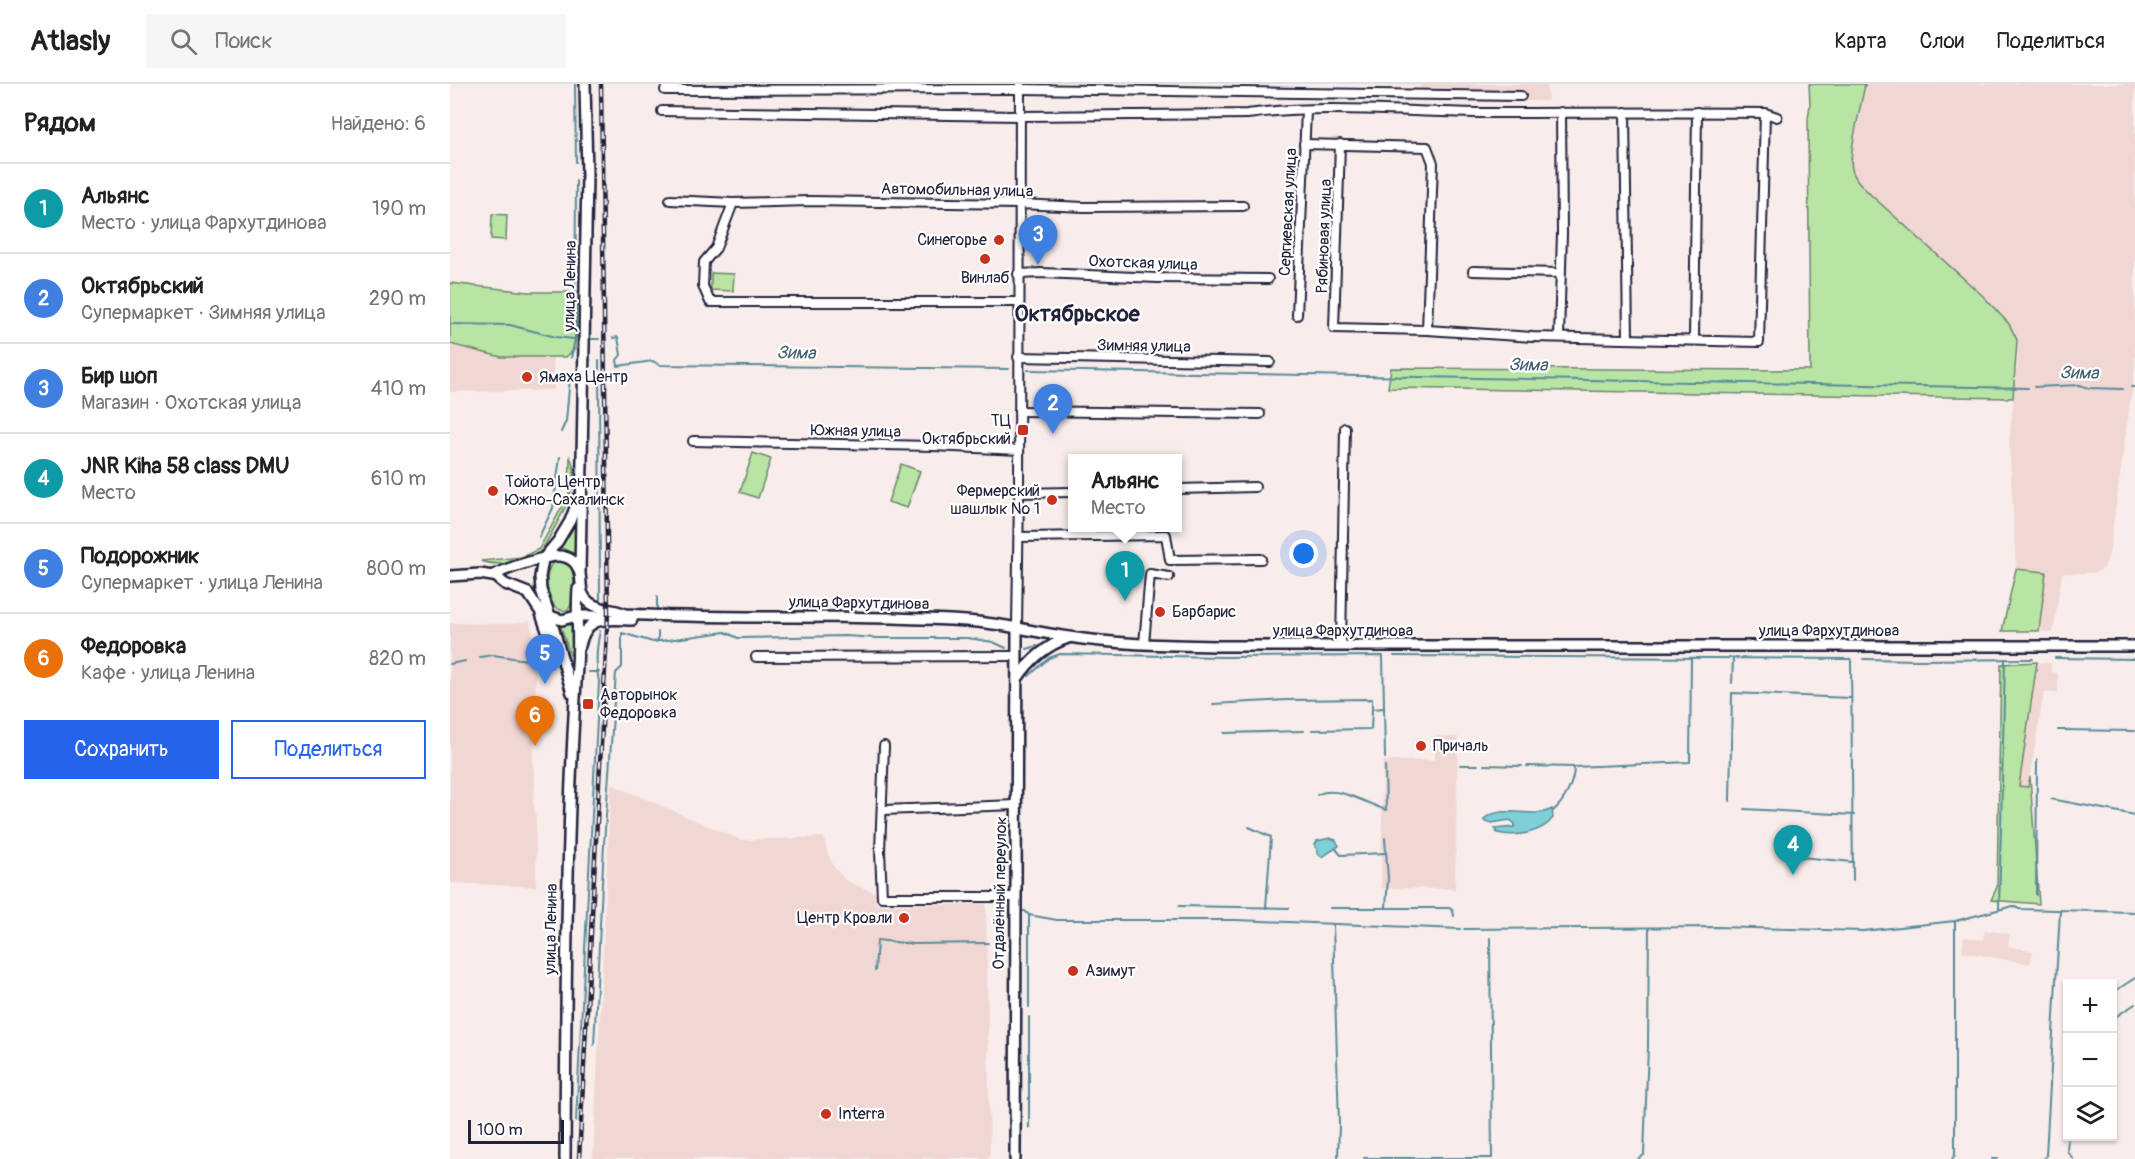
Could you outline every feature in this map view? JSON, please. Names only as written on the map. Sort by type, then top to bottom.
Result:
[{"type":"main road","name":"улица Ленина","points":[[565,1159],[567,885],[582,489],[587,176],[585,84]]},
{"type":"main road","name":"улица Ленина","points":[[543,560],[558,541],[570,520],[582,489]]},
{"type":"main road","points":[[494,575],[510,567],[564,556],[574,562],[580,572]]},
{"type":"main road","points":[[543,560],[541,590],[545,604]]},
{"type":"main road","name":"улица Фархутдинова","points":[[580,572],[581,593],[589,603],[625,615],[911,618],[974,622],[1017,627],[1070,638],[1144,644],[1223,646],[2135,646]]},
{"type":"main road","points":[[494,575],[506,584],[528,593],[540,611],[551,642],[560,651]]},
{"type":"main road","points":[[450,576],[494,575],[530,586],[545,604]]},
{"type":"main road","name":"улица Ленина","points":[[545,604],[574,699]]},
{"type":"main road","points":[[550,616],[562,620],[576,616],[625,615]]},
{"type":"main road","points":[[577,664],[584,632],[598,620],[682,621],[703,616]]},
{"type":"main road","name":"Отдалённый переулок","points":[[1015,1159],[1017,627]]},
{"type":"main road","points":[[1017,679],[1024,668],[1047,649],[1057,642],[1070,638]]},
{"type":"street","points":[[1017,627],[1020,87]]},
{"type":"street","points":[[665,90],[1020,87],[1295,88],[1521,96]]},
{"type":"street","points":[[662,111],[1020,116],[1247,114],[1282,109],[1477,113],[1765,113],[1777,117]]},
{"type":"street","name":"Сергиевская улица","points":[[1297,315],[1306,111]]},
{"type":"street","points":[[1559,337],[1561,112]]},
{"type":"street","points":[[1625,112],[1628,339]]},
{"type":"street","points":[[1694,340],[1696,112]]},
{"type":"street","points":[[1304,144],[1427,147],[1432,163],[1427,330],[1559,337],[1759,342],[1765,113]]},
{"type":"street","name":"Рябиновая улица","points":[[1340,144],[1334,328],[1427,330]]},
{"type":"street","name":"Автомобильная улица","points":[[670,200],[733,203],[808,201],[1084,207],[1243,206]]},
{"type":"street","points":[[733,203],[716,248],[704,262],[703,286],[710,302],[1018,302]]},
{"type":"street","points":[[1473,271],[1560,273]]},
{"type":"street","name":"Охотская улица","points":[[1018,274],[1268,279]]},
{"type":"street","name":"Зимняя улица","points":[[1018,357],[1270,362]]},
{"type":"street","points":[[1019,411],[1260,414]]},
{"type":"street","points":[[1341,645],[1345,428]]},
{"type":"street","name":"Южная улица","points":[[693,441],[1019,450]]},
{"type":"street","points":[[1182,489],[1255,487]]},
{"type":"street","points":[[1019,493],[1068,492]]},
{"type":"street","points":[[1019,537],[1166,535],[1170,560],[1261,559]]},
{"type":"street","points":[[1144,644],[1150,574],[1169,577]]},
{"type":"street","points":[[756,657],[1016,656]]},
{"type":"street","points":[[884,746],[880,851],[882,897],[1015,897]]},
{"type":"street","points":[[883,810],[1016,806]]},
{"type":"shaded area","points":[[1351,84],[1547,84],[1548,101],[1422,101],[1421,85]]},
{"type":"shaded area","points":[[1865,84],[2135,84],[2135,367],[2109,555],[2104,568],[2100,571],[2062,573],[2053,633],[2039,631],[2046,573],[2016,569],[2009,443],[2018,355],[2002,315],[1871,195],[1854,176],[1851,165],[1852,155]]},
{"type":"shaded area","name":"Ямаха Центр","points":[[450,344],[501,357],[553,358],[554,390],[450,392]]},
{"type":"shaded area","points":[[530,621],[537,653],[533,762],[536,887],[450,883],[450,623],[509,624]]},
{"type":"shaded area","points":[[2037,662],[2051,663],[2051,672],[2058,673],[2058,692],[2044,693],[2028,787],[2019,786]]},
{"type":"shaded area","points":[[1435,736],[1458,737],[1455,889],[1381,888],[1383,761],[1435,760]]},
{"type":"shaded area","points":[[611,784],[741,840],[824,837],[827,852],[834,867],[846,881],[876,893],[876,905],[986,904],[990,1158],[593,1159]]},
{"type":"shaded area","points":[[1985,930],[2010,934],[2008,946],[2033,951],[2030,964],[1962,952],[1964,937],[1983,940]]},
{"type":"green space","points":[[1809,84],[1865,84],[1852,152],[1853,173],[1871,195],[1983,296],[2009,324],[2017,340],[2013,398],[1388,388],[1391,368],[1810,370]]},
{"type":"green space","points":[[492,214],[507,215],[506,240],[491,239]]},
{"type":"green space","points":[[711,273],[734,274],[733,291],[711,290]]},
{"type":"green space","points":[[450,283],[528,292],[577,292],[576,348],[566,357],[501,357],[450,344]]},
{"type":"green space","points":[[753,453],[771,459],[758,498],[740,492]]},
{"type":"green space","points":[[570,457],[574,468],[571,492],[542,550],[529,558],[513,563],[496,564],[481,561],[522,557],[539,549],[569,494]]},
{"type":"green space","points":[[901,464],[920,471],[907,508],[888,502]]},
{"type":"green space","points":[[577,516],[578,524],[575,554],[559,547]]},
{"type":"green space","points":[[561,561],[571,567],[573,577],[574,589],[568,610],[561,610],[555,606],[548,593],[549,569],[552,564]]},
{"type":"green space","points":[[2016,569],[2046,572],[2039,631],[2002,631]]},
{"type":"green space","points":[[560,624],[573,625],[574,657],[570,655]]},
{"type":"green space","points":[[2037,662],[2019,786],[2028,787],[2030,777],[2039,904],[1991,900],[1997,887],[2001,664]]},
{"type":"water","points":[[1552,809],[1553,818],[1548,823],[1542,828],[1527,833],[1512,835],[1497,833],[1495,829],[1514,827],[1515,824],[1510,820],[1492,823],[1484,821],[1492,814],[1500,812],[1536,813]]},
{"type":"water","points":[[1330,838],[1336,840],[1339,846],[1322,857],[1315,845],[1317,841]]},
{"type":"waterway","points":[[575,84],[576,162]]},
{"type":"waterway","points":[[571,358],[575,339],[576,181]]},
{"type":"waterway","name":"Зима","points":[[450,324],[510,325],[556,337],[574,339]]},
{"type":"waterway","name":"Зима","points":[[613,338],[618,337],[621,355],[617,360],[618,366],[653,361],[659,365],[1009,369]]},
{"type":"waterway","name":"Зима","points":[[592,339],[599,339]]},
{"type":"waterway","points":[[599,361],[600,601]]},
{"type":"waterway","name":"Зима","points":[[1028,370],[2028,388]]},
{"type":"waterway","points":[[561,432],[566,421],[570,377]]},
{"type":"waterway","name":"Зима","points":[[2034,387],[2080,385],[2088,388],[2123,389]]},
{"type":"waterway","points":[[539,537],[553,508],[560,457]]},
{"type":"waterway","points":[[657,597],[657,610]]},
{"type":"waterway","points":[[576,1121],[599,682],[596,656],[600,631]]},
{"type":"waterway","points":[[658,632],[658,641]]},
{"type":"waterway","points":[[594,1045],[604,844],[616,673],[622,667],[622,633],[653,642],[725,632],[738,638],[845,636],[968,638],[993,642],[1006,648]]},
{"type":"waterway","points":[[1027,649],[1037,646]]},
{"type":"waterway","points":[[1029,676],[1049,658],[1060,654],[1224,657],[1383,656],[1385,758]]},
{"type":"waterway","points":[[480,657],[493,655],[547,663]]},
{"type":"waterway","points":[[1394,656],[1851,659],[1853,880]]},
{"type":"waterway","points":[[2055,658],[2135,659]]},
{"type":"waterway","points":[[1527,766],[1574,767],[1690,762],[1691,659]]},
{"type":"waterway","points":[[1732,683],[1733,659]]},
{"type":"waterway","points":[[1863,659],[2033,659]]},
{"type":"waterway","points":[[1999,909],[2005,659]]},
{"type":"waterway","points":[[450,664],[465,661]]},
{"type":"waterway","points":[[589,672],[599,672]]},
{"type":"waterway","points":[[1730,801],[1732,693],[1851,698]]},
{"type":"waterway","points":[[1213,704],[1372,699],[1372,709],[1384,708]]},
{"type":"waterway","points":[[1312,730],[1371,729],[1372,709]]},
{"type":"waterway","points":[[2058,730],[2135,731]]},
{"type":"waterway","points":[[1224,733],[1304,731]]},
{"type":"waterway","points":[[2036,895],[2037,760]]},
{"type":"waterway","points":[[1460,765],[1478,765]]},
{"type":"waterway","points":[[1484,765],[1522,766]]},
{"type":"waterway","points":[[1317,795],[1325,792],[1342,793],[1386,810],[1385,766]]},
{"type":"waterway","points":[[1553,811],[1568,791],[1574,767]]},
{"type":"waterway","points":[[2051,799],[2135,815]]},
{"type":"waterway","points":[[1744,809],[1854,815]]},
{"type":"waterway","points":[[1249,827],[1271,837],[1266,908]]},
{"type":"waterway","points":[[1385,838],[1388,878],[1386,907]]},
{"type":"waterway","points":[[1336,849],[1341,855],[1386,853]]},
{"type":"waterway","points":[[1790,856],[1853,862]]},
{"type":"waterway","points":[[1179,906],[1289,908]]},
{"type":"waterway","points":[[1464,929],[1717,927],[1863,931],[1955,921],[2013,906],[2019,909],[2135,912]]},
{"type":"waterway","points":[[1330,908],[1450,908],[1454,916]]},
{"type":"waterway","points":[[998,943],[1003,944],[1003,913],[1009,911]]},
{"type":"waterway","points":[[1021,911],[1029,915],[1057,920],[1236,920],[1460,929]]},
{"type":"waterway","points":[[2044,1159],[2060,911]]},
{"type":"waterway","points":[[1029,915],[1029,1007]]},
{"type":"waterway","points":[[1952,1159],[1955,1155],[1955,921]]},
{"type":"waterway","points":[[1333,925],[1339,1124],[1338,1159],[1335,1159]]},
{"type":"waterway","points":[[1638,1159],[1644,1155],[1649,928]]},
{"type":"waterway","points":[[1364,1158],[1492,1158],[1490,938]]},
{"type":"waterway","points":[[875,971],[877,940],[913,944],[988,943]]},
{"type":"waterway","points":[[2117,990],[2135,978]]},
{"type":"waterway","points":[[2117,1016],[2135,1004]]},
{"type":"waterway","points":[[1029,1017],[1029,1128]]},
{"type":"waterway","points":[[2068,1141],[2067,1151],[2073,1159]]},
{"type":"waterway","points":[[1992,1159],[1998,1159]]},
{"type":"railway","points":[[579,1159],[608,613],[601,84]]},
{"type":"place","name":"Синегорье","points":[[999,240]]},
{"type":"place","name":"Винлаб","points":[[985,259]]},
{"type":"place","name":"Бир шоп","points":[[1038,265]]},
{"type":"place","name":"Ямаха Центр","points":[[527,377]]},
{"type":"place","name":"ТЦ Октябрьский","points":[[1023,430]]},
{"type":"place","name":"Октябрьский","points":[[1053,434]]},
{"type":"place","name":"Тойота Центр Южно-Сахалинск","points":[[493,491]]},
{"type":"place","name":"Фермерский шашлык № 1","points":[[1052,500]]},
{"type":"place","name":"Альянс","points":[[1125,601]]},
{"type":"place","name":"Барбарис","points":[[1160,612]]},
{"type":"place","name":"Подорожник","points":[[545,684]]},
{"type":"place","name":"Авторынок Федоровка","points":[[588,704]]},
{"type":"place","name":"Федоровка","points":[[535,746]]},
{"type":"place","name":"Причаль","points":[[1421,746]]},
{"type":"place","name":"JNR Kiha 58 class DMU","points":[[1793,875]]},
{"type":"place","name":"Центр Кровли","points":[[904,918]]},
{"type":"place","name":"Азимут","points":[[1073,971]]},
{"type":"place","name":"Interra","points":[[826,1114]]},
{"type":"district","name":"Октябрьское","points":[[1077,314]]}]
